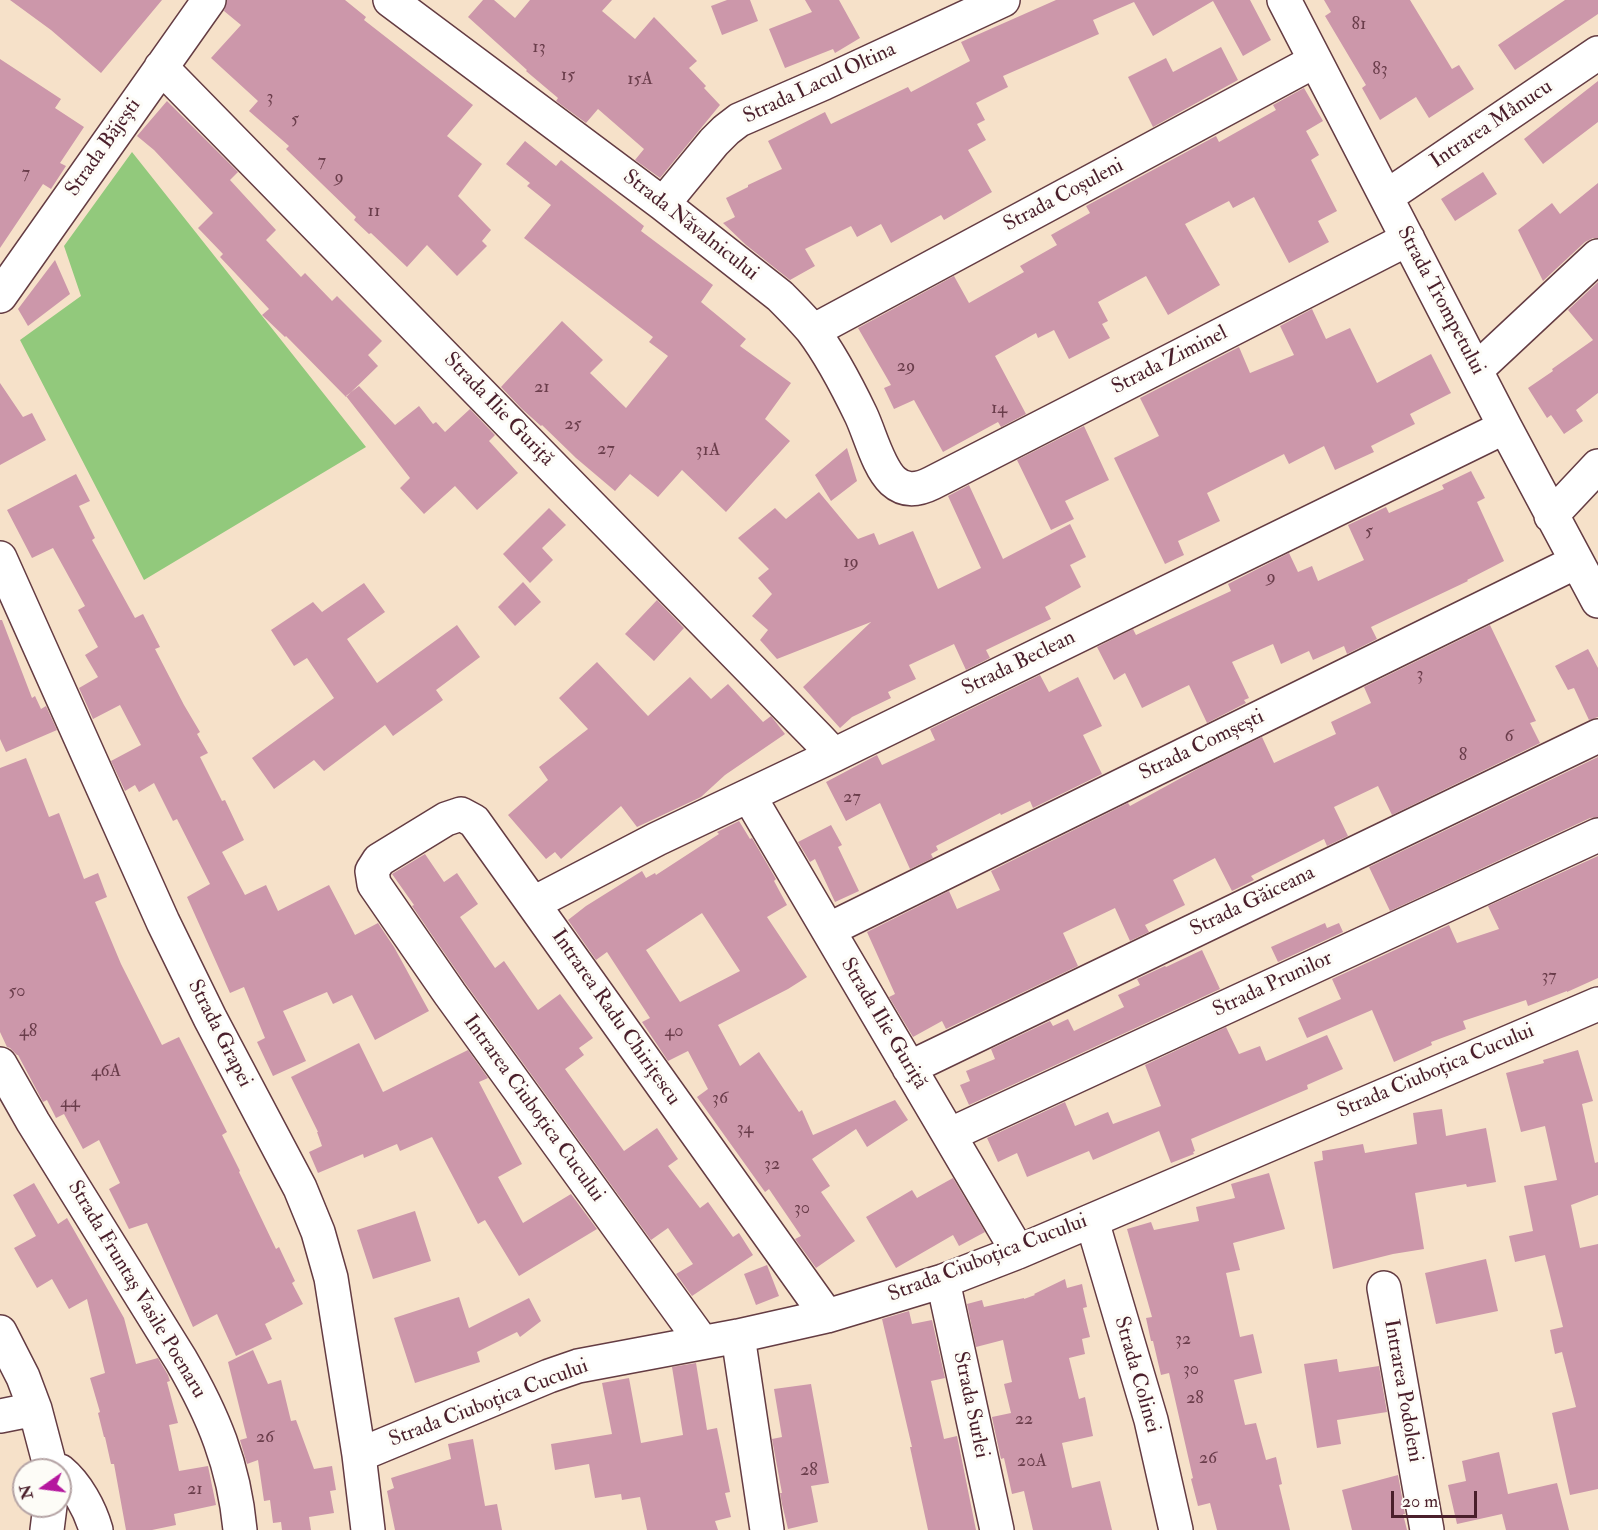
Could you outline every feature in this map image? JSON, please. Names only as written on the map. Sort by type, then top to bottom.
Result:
[{"type":"street","name":"Strada Băjești","points":[[0,296],[209,0]]},
{"type":"street","name":"Strada Năvalnicului","points":[[390,0],[663,204],[780,296],[813,331],[839,372],[859,411],[884,470],[892,480],[900,487],[916,489],[932,483]]},
{"type":"street","name":"Strada Lacul Oltina","points":[[663,204],[714,142],[739,120],[1003,0]]},
{"type":"street","name":"Strada Trompetului","points":[[1284,0],[1551,516],[1598,601]]},
{"type":"street","name":"Intrarea Mânucu","points":[[1386,197],[1598,53]]},
{"type":"street","name":"Strada Coșuleni","points":[[813,331],[1315,61]]},
{"type":"street","name":"Strada Ilie Guriță","points":[[161,66],[834,755]]},
{"type":"street","name":"Strada Ziminel","points":[[932,483],[1408,238]]},
{"type":"street","points":[[1476,370],[1598,256]]},
{"type":"street","name":"Strada Beclean","points":[[534,903],[657,839],[1505,427]]},
{"type":"street","points":[[1551,516],[1598,466]]},
{"type":"street","name":"Strada Grapei","points":[[0,558],[163,922],[210,1018],[300,1188],[318,1232],[331,1278],[359,1455],[368,1530]]},
{"type":"street","name":"Strada Comșești","points":[[828,930],[1576,562]]},
{"type":"street","name":"Strada Găiceana","points":[[909,1068],[1598,736]]},
{"type":"street","name":"Strada Ilie Guriță","points":[[748,796],[1018,1252]]},
{"type":"street","name":"Intrarea Radu Chirițescu","points":[[372,871],[379,860],[446,819],[461,814],[474,821],[826,1316]]},
{"type":"street","name":"Strada Prunilor","points":[[949,1135],[1598,835]]},
{"type":"street","name":"Intrarea Ciuboțica Cucului","points":[[372,871],[374,884],[450,994],[702,1342]]},
{"type":"street","name":"Strada Ciuboțica Cucului","points":[[359,1455],[578,1366],[738,1336],[826,1316],[943,1281],[1092,1221],[1598,1004]]},
{"type":"street","name":"Strada Fruntaș Vasile Poenaru","points":[[0,1064],[33,1122],[182,1359],[202,1395],[218,1432],[232,1476],[240,1530]]},
{"type":"street","name":"Strada Colinei","points":[[1092,1221],[1150,1420],[1176,1530]]},
{"type":"street","name":"Strada Surlei","points":[[943,1281],[997,1530]]},
{"type":"street","name":"Intrarea Podoleni","points":[[1384,1288],[1427,1530]]},
{"type":"street","points":[[0,1332],[23,1377],[51,1458]]},
{"type":"street","points":[[738,1336],[767,1530]]},
{"type":"street","points":[[0,1416],[35,1408]]},
{"type":"street","points":[[72,1485],[80,1493],[96,1530]]},
{"type":"green space","points":[[132,152],[366,447],[144,580],[20,340],[81,296],[64,246]]},
{"type":"building","points":[[10,0],[162,0],[101,73],[51,30]]},
{"type":"building","points":[[227,0],[345,0],[366,17],[364,20],[473,105],[447,136],[482,164],[458,196],[491,230],[482,241],[487,246],[457,276],[427,245],[407,267],[354,220],[356,217],[286,149],[289,146],[249,111],[258,101],[211,58],[241,25],[224,11]]},
{"type":"building","points":[[483,0],[494,0],[515,18],[530,0],[612,0],[602,11],[635,39],[654,17],[697,61],[689,68],[720,105],[660,178],[635,160],[644,149],[598,109],[586,123],[556,101],[558,98],[468,17]]},
{"type":"building","points":[[727,0],[750,0],[758,21],[722,35],[711,6]]},
{"type":"building","points":[[805,0],[839,0],[860,38],[835,53],[833,49],[785,68],[769,29],[812,12]]},
{"type":"building","points":[[1056,0],[1250,0],[1271,40],[1243,56],[1213,1],[1153,36],[1134,2],[1093,20],[1099,34],[1003,76],[1008,87],[976,103],[985,120],[977,124],[986,140],[968,150],[992,192],[944,220],[941,215],[891,243],[881,224],[857,237],[851,226],[805,249],[815,266],[790,280],[746,245],[723,223],[735,217],[726,198],[782,169],[768,141],[825,112],[831,124],[908,87],[911,92],[970,61],[961,42]]},
{"type":"building","points":[[1324,0],[1410,0],[1452,69],[1459,65],[1474,89],[1429,118],[1416,97],[1380,120],[1362,88],[1366,85],[1325,16],[1331,12]]},
{"type":"building","points":[[1565,0],[1598,0],[1598,14],[1515,70],[1498,45]]},
{"type":"building","points":[[1221,47],[1238,80],[1153,127],[1128,77],[1166,58],[1173,72]]},
{"type":"building","points":[[0,59],[61,99],[55,108],[84,127],[60,163],[66,166],[51,189],[43,184],[0,248]]},
{"type":"building","points":[[1598,81],[1598,122],[1543,164],[1524,139]]},
{"type":"building","points":[[1304,88],[1323,121],[1306,131],[1319,155],[1311,160],[1337,211],[1318,221],[1329,242],[1289,263],[1254,197],[1233,208],[1229,201],[1185,224],[1220,285],[1168,315],[1146,276],[1098,302],[1108,321],[1102,324],[1110,338],[1069,359],[1054,330],[1038,338],[1036,333],[995,356],[1026,414],[1001,427],[998,422],[943,452],[914,400],[894,409],[884,388],[891,385],[858,328],[954,276],[969,303],[1024,272],[1020,266],[1057,245],[1051,235],[1090,213],[1086,206],[1216,136],[1219,142],[1276,110],[1273,105]]},
{"type":"building","points":[[167,101],[238,172],[230,180],[276,230],[266,240],[301,277],[305,273],[332,301],[337,296],[382,341],[368,355],[378,366],[346,397],[262,315],[269,309],[220,257],[223,254],[198,228],[213,213],[154,150],[137,136]]},
{"type":"building","points":[[525,141],[556,166],[561,160],[644,226],[641,231],[713,285],[701,302],[746,339],[740,346],[791,383],[765,419],[790,441],[726,512],[682,470],[658,497],[630,474],[615,491],[522,409],[501,387],[562,321],[603,360],[590,373],[626,408],[668,356],[649,342],[653,337],[524,238],[551,205],[527,186],[530,183],[506,164]]},
{"type":"building","points":[[1483,172],[1497,194],[1455,221],[1441,199]]},
{"type":"building","points":[[1598,183],[1598,238],[1585,242],[1543,281],[1518,230],[1552,203],[1560,214]]},
{"type":"building","points":[[55,260],[70,294],[28,326],[18,309]]},
{"type":"building","points":[[1598,282],[1598,393],[1576,410],[1583,421],[1564,434],[1551,415],[1547,418],[1528,388],[1593,340],[1568,310]]},
{"type":"building","points":[[1312,309],[1326,339],[1350,328],[1377,383],[1431,354],[1451,393],[1410,414],[1415,424],[1371,446],[1374,452],[1335,470],[1324,446],[1289,464],[1284,454],[1207,493],[1220,521],[1178,541],[1184,555],[1165,564],[1114,458],[1159,436],[1140,398],[1239,347],[1250,373],[1294,355],[1280,326]]},
{"type":"building","points":[[0,383],[23,417],[32,413],[46,440],[0,465]]},
{"type":"building","points":[[359,386],[395,425],[419,406],[433,424],[436,422],[445,432],[470,409],[495,435],[489,441],[518,473],[477,510],[455,486],[424,514],[400,488],[410,478],[346,396]]},
{"type":"building","points":[[1084,426],[1109,480],[1065,501],[1074,519],[1051,530],[1017,460]]},
{"type":"building","points":[[847,448],[857,481],[831,501],[815,475]]},
{"type":"building","points":[[1471,471],[1485,498],[1477,502],[1504,561],[1468,581],[1371,627],[1377,639],[1347,654],[1344,646],[1313,660],[1309,651],[1281,664],[1273,644],[1232,662],[1249,698],[1244,700],[1246,703],[1207,723],[1189,685],[1142,708],[1125,673],[1114,680],[1097,647],[1133,629],[1136,635],[1231,591],[1228,584],[1289,553],[1298,572],[1312,566],[1318,581],[1364,560],[1348,525],[1386,507],[1389,513],[1444,489],[1442,485]]},
{"type":"building","points":[[76,474],[90,501],[79,506],[95,538],[92,540],[135,618],[143,614],[160,647],[155,649],[200,732],[197,734],[208,753],[200,757],[222,801],[225,800],[244,840],[222,852],[245,895],[266,885],[278,911],[329,885],[355,935],[378,923],[394,947],[429,1011],[375,1040],[352,995],[333,1004],[327,992],[283,1011],[306,1061],[273,1076],[257,1042],[265,1038],[244,987],[230,993],[187,897],[210,884],[177,819],[173,821],[154,783],[139,792],[135,785],[125,791],[111,761],[141,745],[120,705],[93,719],[79,688],[98,677],[85,655],[98,647],[78,610],[85,606],[53,548],[32,558],[7,510]]},
{"type":"building","points":[[969,485],[1003,559],[1070,524],[1086,557],[1070,565],[1081,587],[1045,607],[1051,619],[986,650],[990,658],[966,670],[954,644],[909,665],[916,679],[888,692],[891,698],[852,717],[840,728],[803,687],[871,622],[777,659],[760,640],[768,630],[752,616],[772,594],[758,578],[769,569],[738,538],[775,508],[786,519],[819,492],[858,539],[874,533],[879,545],[913,531],[938,589],[981,568],[948,496]]},
{"type":"building","points":[[549,508],[566,525],[542,548],[553,560],[530,583],[503,554]]},
{"type":"building","points":[[523,582],[541,602],[515,626],[498,607]]},
{"type":"building","points":[[364,583],[385,612],[347,639],[377,683],[457,625],[480,657],[436,690],[443,700],[393,736],[385,725],[324,771],[314,760],[274,789],[252,758],[334,698],[307,658],[294,666],[271,630],[313,602],[322,612]]},
{"type":"building","points":[[657,600],[684,628],[654,661],[625,634]]},
{"type":"building","points":[[0,620],[2,620],[32,698],[35,696],[41,709],[46,706],[57,730],[6,752],[0,739]]},
{"type":"building","points":[[1490,625],[1536,721],[1530,723],[1540,743],[1392,815],[1378,786],[1334,807],[1348,836],[1327,846],[1324,839],[1251,876],[1254,880],[1232,891],[1215,858],[1173,880],[1185,905],[1145,925],[1149,932],[1130,941],[1115,908],[1063,933],[1078,966],[946,1029],[942,1021],[913,1037],[889,997],[895,994],[867,932],[949,891],[957,909],[1000,890],[991,871],[1128,803],[1130,806],[1262,737],[1274,763],[1336,734],[1331,722],[1371,703],[1364,687]]},
{"type":"building","points":[[1588,649],[1598,668],[1598,717],[1589,720],[1574,688],[1568,690],[1555,666]]},
{"type":"building","points":[[597,662],[648,716],[690,677],[711,699],[728,684],[763,722],[771,716],[785,734],[725,775],[701,797],[637,827],[621,806],[561,859],[555,852],[546,859],[508,815],[548,780],[539,767],[588,729],[559,698]]},
{"type":"building","points":[[1040,675],[1049,692],[1078,677],[1102,726],[1083,735],[1102,774],[1033,808],[1030,801],[1001,815],[1000,813],[936,846],[938,850],[931,854],[933,858],[910,869],[880,803],[846,821],[826,782],[877,755],[882,765],[935,740],[930,729]]},
{"type":"building","points":[[1598,757],[1598,817],[1590,818],[1390,911],[1369,867]]},
{"type":"building","points":[[26,758],[49,817],[59,813],[84,879],[98,873],[107,897],[95,902],[121,964],[162,1045],[179,1037],[227,1132],[222,1135],[239,1172],[276,1249],[279,1247],[295,1281],[292,1283],[303,1304],[265,1324],[272,1339],[236,1356],[217,1314],[193,1327],[147,1223],[129,1229],[109,1189],[120,1183],[99,1140],[83,1149],[64,1114],[56,1118],[47,1100],[43,1102],[18,1055],[7,1047],[0,1032],[0,768]]},
{"type":"building","points":[[739,821],[750,839],[752,838],[776,879],[774,881],[787,905],[767,917],[807,977],[718,1025],[740,1066],[759,1052],[799,1112],[802,1110],[813,1135],[895,1100],[908,1120],[867,1147],[856,1129],[812,1159],[830,1186],[821,1192],[855,1241],[816,1268],[795,1239],[801,1236],[769,1189],[765,1192],[697,1097],[708,1089],[688,1051],[668,1061],[642,1022],[650,1018],[607,952],[596,960],[568,920],[642,871],[646,878],[655,873],[656,875],[719,834],[717,832]],"holes":[[[702,913],[740,971],[680,1002],[646,950]]]},
{"type":"building","points":[[831,825],[842,845],[838,847],[859,891],[835,902],[815,859],[810,862],[798,842]]},
{"type":"building","points":[[425,854],[444,882],[457,873],[478,904],[460,917],[495,968],[504,961],[538,1010],[560,994],[593,1038],[579,1048],[584,1055],[565,1069],[624,1151],[657,1128],[678,1159],[668,1166],[700,1208],[708,1202],[733,1237],[739,1233],[753,1255],[692,1296],[676,1274],[693,1264],[668,1228],[651,1240],[465,983],[392,874]]},
{"type":"building","points":[[1598,856],[1598,978],[1528,1006],[1526,1000],[1463,1021],[1466,1029],[1431,1042],[1432,1045],[1394,1062],[1372,1010],[1307,1038],[1298,1018],[1341,999],[1332,979],[1449,925],[1457,943],[1499,929],[1488,906]]},
{"type":"building","points":[[1325,923],[1327,928],[1339,923],[1343,932],[1278,962],[1271,947]]},
{"type":"building","points":[[1202,950],[1220,989],[969,1105],[960,1085],[970,1081],[966,1071],[995,1059],[991,1049],[1050,1021],[1053,1026],[1068,1019],[1074,1031],[1124,1007],[1118,995],[1140,985],[1137,979]]},
{"type":"building","points":[[1226,1027],[1239,1054],[1260,1046],[1266,1061],[1327,1035],[1343,1069],[1307,1085],[1308,1089],[1191,1139],[1194,1154],[1171,1163],[1159,1131],[1093,1160],[1089,1151],[1027,1177],[1017,1153],[998,1162],[987,1138],[1065,1102],[1075,1126],[1108,1112],[1113,1124],[1161,1106],[1145,1065]]},
{"type":"building","points":[[359,1043],[383,1092],[468,1050],[488,1078],[479,1082],[522,1164],[498,1177],[523,1223],[571,1194],[597,1229],[519,1276],[485,1220],[478,1224],[432,1137],[400,1151],[397,1144],[364,1158],[363,1154],[318,1173],[309,1152],[322,1146],[318,1132],[291,1077]]},
{"type":"building","points":[[1578,1050],[1593,1101],[1582,1104],[1595,1163],[1598,1162],[1598,1195],[1571,1205],[1580,1248],[1598,1244],[1598,1489],[1570,1495],[1552,1413],[1576,1407],[1562,1352],[1555,1354],[1550,1330],[1563,1327],[1545,1255],[1515,1262],[1509,1236],[1533,1231],[1524,1186],[1557,1180],[1545,1126],[1521,1132],[1506,1073],[1544,1063],[1543,1060]]},
{"type":"building","points":[[1442,1109],[1446,1136],[1486,1128],[1496,1182],[1467,1187],[1466,1184],[1415,1193],[1424,1249],[1333,1269],[1314,1162],[1323,1160],[1322,1151],[1363,1144],[1365,1153],[1417,1144],[1413,1113]]},
{"type":"building","points":[[1269,1173],[1285,1229],[1233,1243],[1240,1270],[1226,1273],[1240,1337],[1253,1334],[1262,1373],[1234,1380],[1245,1425],[1256,1423],[1266,1460],[1276,1457],[1282,1484],[1279,1485],[1290,1530],[1217,1530],[1210,1503],[1198,1506],[1169,1373],[1161,1375],[1153,1341],[1151,1341],[1146,1318],[1152,1317],[1127,1229],[1151,1222],[1154,1230],[1199,1221],[1196,1207],[1235,1198],[1231,1184]]},
{"type":"building","points":[[953,1178],[985,1232],[959,1246],[953,1235],[896,1268],[866,1217],[912,1190],[917,1198]]},
{"type":"building","points":[[34,1183],[58,1224],[67,1218],[124,1318],[136,1364],[158,1358],[168,1375],[170,1381],[167,1382],[178,1423],[169,1425],[179,1471],[208,1466],[216,1505],[174,1514],[176,1525],[152,1530],[126,1530],[114,1464],[111,1464],[90,1378],[105,1373],[87,1299],[69,1309],[52,1279],[37,1288],[14,1248],[36,1236],[13,1195]]},
{"type":"building","points":[[415,1211],[431,1261],[373,1279],[357,1230]]},
{"type":"building","points":[[1486,1259],[1498,1311],[1436,1324],[1425,1273]]},
{"type":"building","points":[[767,1265],[779,1296],[756,1305],[744,1274]]},
{"type":"building","points":[[1065,1279],[1067,1288],[1082,1284],[1087,1307],[1083,1308],[1090,1337],[1082,1339],[1085,1354],[1069,1358],[1079,1399],[1085,1397],[1093,1436],[1062,1443],[1072,1488],[1100,1481],[1112,1530],[1033,1530],[1024,1491],[1012,1494],[1004,1458],[1001,1459],[992,1417],[1011,1413],[1004,1384],[1012,1382],[1003,1340],[976,1347],[967,1304],[982,1300],[984,1307],[1024,1299]]},
{"type":"building","points":[[459,1297],[469,1328],[529,1298],[541,1321],[520,1337],[517,1332],[477,1352],[480,1362],[415,1383],[394,1318]]},
{"type":"building","points":[[909,1311],[912,1324],[932,1320],[945,1378],[931,1381],[944,1439],[957,1436],[976,1530],[928,1530],[910,1447],[912,1447],[882,1319]]},
{"type":"building","points":[[253,1350],[268,1384],[281,1380],[291,1421],[296,1420],[314,1469],[332,1466],[336,1490],[330,1491],[334,1513],[309,1517],[311,1530],[282,1530],[281,1522],[273,1523],[270,1500],[264,1501],[258,1460],[247,1464],[240,1440],[247,1438],[228,1362]]},
{"type":"building","points":[[1337,1359],[1339,1372],[1379,1366],[1387,1412],[1337,1420],[1341,1444],[1317,1448],[1304,1364]]},
{"type":"building","points":[[696,1363],[707,1430],[717,1428],[730,1492],[725,1493],[731,1517],[715,1521],[718,1530],[647,1530],[640,1497],[622,1500],[621,1494],[595,1498],[589,1464],[555,1470],[551,1444],[612,1434],[602,1383],[629,1378],[641,1443],[683,1435],[672,1367]]},
{"type":"building","points":[[811,1384],[829,1483],[811,1486],[818,1522],[788,1529],[772,1439],[782,1437],[774,1389]]},
{"type":"building","points":[[473,1439],[485,1506],[497,1504],[502,1530],[395,1530],[387,1491],[394,1488],[391,1478],[451,1459],[448,1444]]},
{"type":"building","points":[[1499,1452],[1508,1494],[1557,1483],[1569,1530],[1506,1530],[1502,1514],[1457,1524],[1448,1485],[1466,1481],[1462,1461]]},
{"type":"building","points":[[1398,1475],[1407,1530],[1352,1530],[1342,1490]]}]
